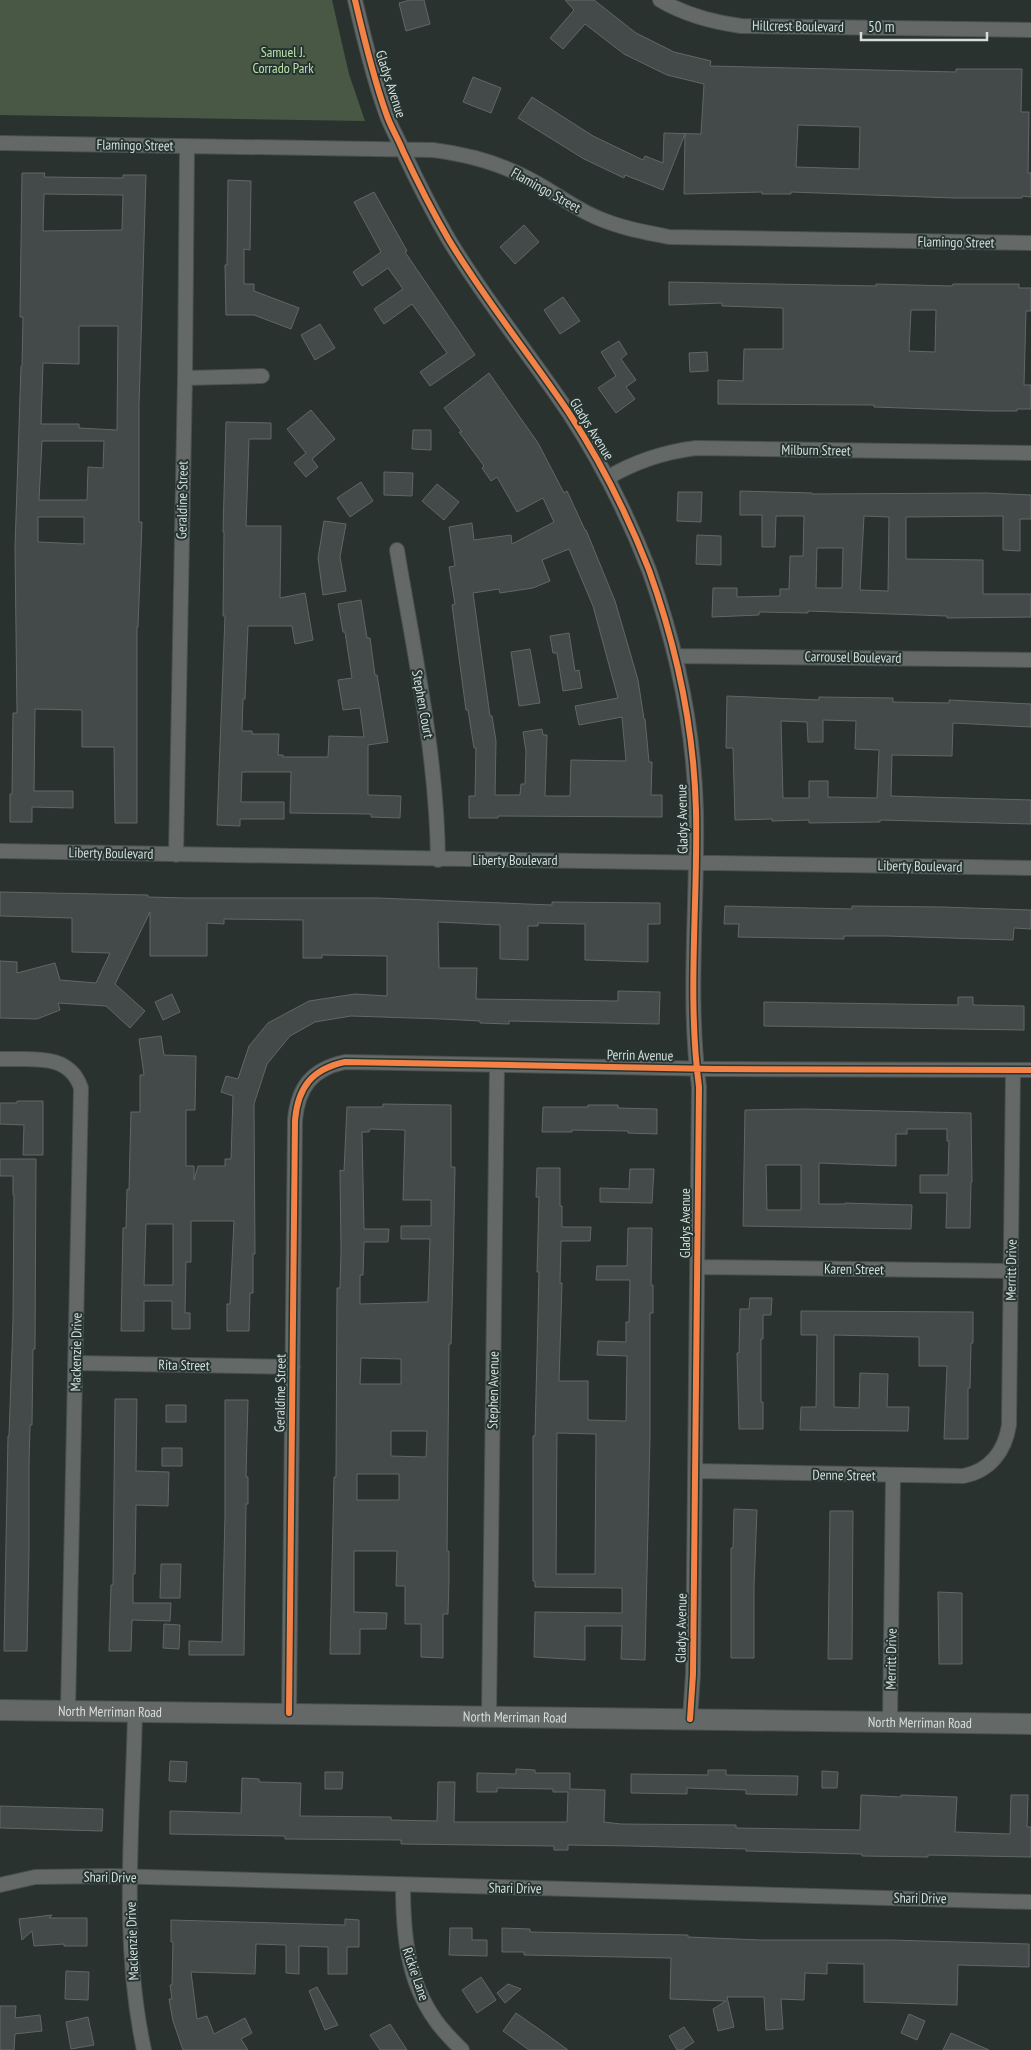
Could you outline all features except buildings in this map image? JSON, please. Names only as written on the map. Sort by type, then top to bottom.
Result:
[{"type":"main road","name":"North Merriman Road","points":[[0,1710],[1031,1724]]},
{"type":"street","name":"Gladys Avenue","points":[[355,0],[386,114],[413,173],[449,240],[490,303],[569,413],[607,478],[629,523],[648,569],[675,656],[685,702],[692,752],[696,810],[693,1046],[698,1087],[693,1674],[690,1719]]},
{"type":"street","name":"Hillcrest Boulevard","points":[[660,0],[703,19],[741,26],[1031,30]]},
{"type":"street","name":"Flamingo Street","points":[[0,143],[403,149],[453,152],[492,162],[522,175],[572,206],[598,218],[633,230],[669,236],[708,239],[1031,243]]},
{"type":"street","name":"Geraldine Street","points":[[176,855],[185,378],[187,146]]},
{"type":"street","points":[[185,378],[262,376]]},
{"type":"street","name":"Milburn Street","points":[[607,478],[629,465],[650,456],[696,448],[1031,453]]},
{"type":"street","name":"Stephen Court","points":[[397,550],[434,769],[438,814],[438,860]]},
{"type":"street","name":"Carrousel Boulevard","points":[[675,656],[1031,660]]},
{"type":"street","name":"Liberty Boulevard","points":[[0,851],[438,860],[1031,868]]},
{"type":"street","name":"Mackenzie Drive","points":[[0,1059],[54,1061],[70,1069],[81,1088],[68,1710]]},
{"type":"street","name":"Perrin Avenue","points":[[312,1078],[323,1069],[345,1062],[696,1068],[1031,1070]]},
{"type":"street","name":"Stephen Avenue","points":[[489,1716],[497,1065]]},
{"type":"street","name":"Merritt Drive","points":[[990,1464],[1002,1450],[1010,1425],[1014,1070]]},
{"type":"street","name":"Geraldine Street","points":[[289,1713],[296,1115],[298,1099],[304,1086],[312,1078]]},
{"type":"street","name":"Karen Street","points":[[697,1267],[1011,1271]]},
{"type":"street","name":"Rita Street","points":[[76,1363],[293,1367]]},
{"type":"street","name":"Denne Street","points":[[695,1471],[963,1476],[978,1472],[990,1464]]},
{"type":"street","name":"Merritt Drive","points":[[890,1722],[893,1476]]},
{"type":"street","name":"Mackenzie Drive","points":[[135,1711],[131,1877],[132,1985],[144,2050]]},
{"type":"street","name":"Shari Drive","points":[[0,1885],[35,1877],[131,1877],[1031,1902]]},
{"type":"street","name":"Rickie Lane","points":[[403,1885],[404,1935],[412,1971],[424,2002],[436,2022],[462,2050]]},
{"type":"green space","name":"Samuel J. Corrado Park","points":[[0,0],[332,0],[349,74],[365,121],[0,115]]},
{"type":"cycle path","points":[[355,0],[381,99],[388,118],[431,207],[477,284],[569,413],[603,470],[623,510],[649,570],[659,599],[676,659],[688,719],[695,780],[696,811],[693,984],[699,1087],[693,1674],[690,1719]]},
{"type":"cycle path","points":[[289,1713],[295,1120],[299,1098],[303,1089],[315,1075],[324,1069],[345,1062],[715,1069],[1031,1070]]}]
